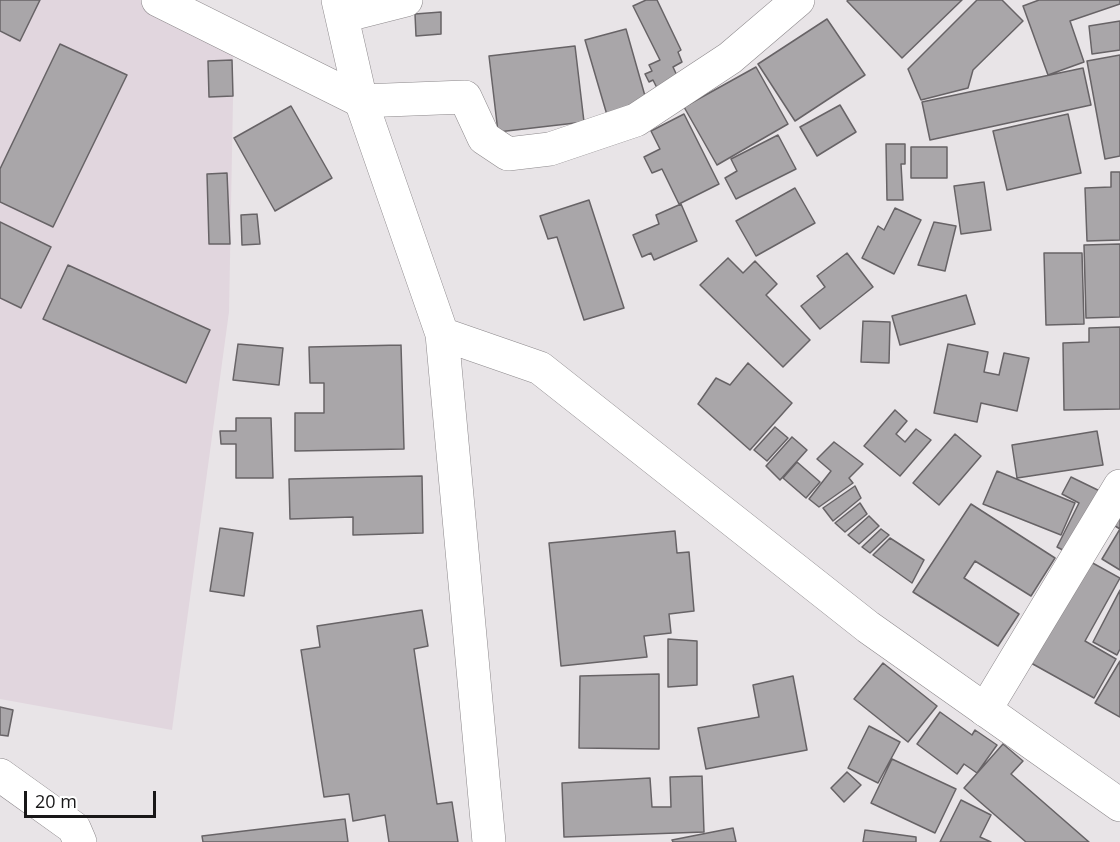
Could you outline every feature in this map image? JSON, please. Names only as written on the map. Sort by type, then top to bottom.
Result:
[{"type":"street","points":[[158,0],[361,101],[465,96],[484,138],[508,154],[550,149],[636,120],[730,58],[798,0]]},
{"type":"street","points":[[406,0],[340,8],[361,101],[442,334],[489,842]]},
{"type":"street","points":[[442,334],[540,368],[868,627],[1120,805]]},
{"type":"street","points":[[986,710],[1120,486]]},
{"type":"street","points":[[0,775],[74,828],[80,842]]},
{"type":"shaded area","points":[[0,0],[157,0],[233,37],[229,312],[172,730],[0,699]]},
{"type":"building","points":[[0,0],[40,0],[20,41],[0,31]]},
{"type":"building","points":[[646,0],[657,0],[681,50],[678,52],[682,62],[673,67],[679,80],[658,90],[653,80],[649,82],[645,74],[652,71],[649,65],[660,60],[633,6]]},
{"type":"building","points":[[848,0],[962,0],[902,58]]},
{"type":"building","points":[[977,0],[1002,0],[1023,21],[973,70],[968,88],[921,100],[908,69]]},
{"type":"building","points":[[1039,0],[1120,0],[1120,4],[1070,21],[1084,62],[1048,75],[1023,6]]},
{"type":"building","points":[[441,12],[441,34],[416,36],[415,14]]},
{"type":"building","points":[[827,19],[865,75],[795,121],[758,64]]},
{"type":"building","points":[[1120,21],[1120,50],[1092,54],[1089,26]]},
{"type":"building","points":[[626,29],[647,103],[607,115],[585,40]]},
{"type":"building","points":[[60,44],[127,75],[53,227],[0,202],[0,169]]},
{"type":"building","points":[[575,46],[584,122],[498,132],[489,56]]},
{"type":"building","points":[[1120,55],[1120,156],[1105,159],[1087,61]]},
{"type":"building","points":[[232,60],[233,96],[209,97],[208,61]]},
{"type":"building","points":[[756,67],[788,124],[717,165],[684,107]]},
{"type":"building","points":[[1083,68],[1091,105],[930,140],[922,102]]},
{"type":"building","points":[[840,105],[856,132],[817,156],[800,127]]},
{"type":"building","points":[[291,106],[332,178],[275,211],[234,138]]},
{"type":"building","points":[[684,114],[719,184],[679,204],[662,169],[652,173],[644,157],[660,149],[651,131]]},
{"type":"building","points":[[1068,114],[1081,173],[1007,190],[993,131]]},
{"type":"building","points":[[778,135],[796,169],[736,199],[725,178],[737,171],[731,159]]},
{"type":"building","points":[[886,144],[905,144],[905,164],[901,164],[903,200],[887,200]]},
{"type":"building","points":[[911,147],[947,147],[947,178],[911,178]]},
{"type":"building","points":[[1111,172],[1120,172],[1120,240],[1087,241],[1085,188],[1111,187]]},
{"type":"building","points":[[227,173],[230,244],[209,244],[207,174]]},
{"type":"building","points":[[984,182],[991,230],[961,234],[954,186]]},
{"type":"building","points":[[795,188],[815,223],[756,256],[736,221]]},
{"type":"building","points":[[589,200],[624,308],[584,320],[557,237],[548,239],[540,216]]},
{"type":"building","points":[[681,204],[697,241],[654,260],[651,253],[642,257],[633,235],[659,224],[656,215]]},
{"type":"building","points":[[895,208],[921,220],[894,274],[862,258],[878,226],[884,230]]},
{"type":"building","points":[[257,214],[260,244],[242,245],[241,215]]},
{"type":"building","points":[[0,222],[51,247],[21,308],[0,298]]},
{"type":"building","points":[[934,222],[956,226],[945,271],[918,265]]},
{"type":"building","points":[[1120,244],[1120,317],[1086,318],[1084,245]]},
{"type":"building","points":[[847,253],[873,287],[820,329],[801,306],[825,287],[817,276]]},
{"type":"building","points":[[1044,253],[1082,253],[1084,324],[1046,325]]},
{"type":"building","points":[[728,258],[743,273],[755,261],[777,284],[766,295],[810,340],[783,367],[700,285]]},
{"type":"building","points":[[68,265],[210,330],[186,383],[43,319]]},
{"type":"building","points":[[966,295],[975,324],[900,345],[892,316]]},
{"type":"building","points":[[863,321],[890,322],[889,363],[861,362]]},
{"type":"building","points":[[1120,327],[1120,409],[1064,410],[1063,343],[1089,342],[1089,328]]},
{"type":"building","points":[[238,344],[283,348],[279,385],[233,380]]},
{"type":"building","points":[[948,344],[988,352],[984,372],[999,375],[1004,353],[1029,358],[1017,411],[981,403],[977,422],[934,413]]},
{"type":"building","points":[[401,345],[404,449],[295,451],[295,413],[324,413],[324,383],[310,383],[309,347]]},
{"type":"building","points":[[748,363],[792,403],[750,450],[698,404],[716,378],[730,385]]},
{"type":"building","points":[[895,410],[907,421],[896,434],[905,442],[916,429],[931,440],[900,476],[864,446]]},
{"type":"building","points":[[236,418],[271,418],[273,478],[236,478],[236,444],[221,444],[220,431],[236,431]]},
{"type":"building","points":[[775,427],[788,438],[767,461],[754,450]]},
{"type":"building","points":[[1097,431],[1103,465],[1017,478],[1012,445]]},
{"type":"building","points":[[955,434],[981,456],[939,505],[913,483]]},
{"type":"building","points":[[792,437],[807,450],[780,480],[766,466]]},
{"type":"building","points":[[834,442],[863,464],[849,478],[853,483],[819,507],[809,499],[831,471],[817,459]]},
{"type":"building","points":[[797,462],[820,482],[806,498],[783,478]]},
{"type":"building","points":[[997,471],[1075,503],[1061,535],[983,504]]},
{"type":"building","points":[[422,476],[423,533],[353,535],[353,517],[290,519],[289,479]]},
{"type":"building","points":[[1071,477],[1108,495],[1076,557],[1057,547],[1079,503],[1062,494]]},
{"type":"building","points":[[855,486],[861,498],[833,521],[823,508]]},
{"type":"building","points":[[1120,488],[1120,529],[1102,518]]},
{"type":"building","points":[[860,503],[867,514],[845,532],[835,523]]},
{"type":"building","points":[[971,504],[1055,558],[1031,596],[975,561],[964,578],[1019,614],[998,646],[913,592]]},
{"type":"building","points":[[869,516],[879,526],[859,544],[848,535]]},
{"type":"building","points":[[220,528],[253,533],[244,596],[210,591]]},
{"type":"building","points":[[881,529],[889,535],[870,553],[862,547]]},
{"type":"building","points":[[1120,529],[1120,570],[1102,559]]},
{"type":"building","points":[[675,531],[677,553],[689,552],[694,611],[669,614],[671,633],[644,636],[647,657],[561,666],[549,543]]},
{"type":"building","points":[[890,538],[924,560],[912,583],[873,555]]},
{"type":"building","points":[[1089,561],[1120,578],[1085,641],[1116,659],[1094,698],[1031,663]]},
{"type":"building","points":[[1120,590],[1120,649],[1117,655],[1093,642]]},
{"type":"building","points":[[422,610],[428,646],[414,649],[437,804],[452,802],[458,842],[389,842],[385,815],[353,821],[349,794],[324,797],[301,650],[320,647],[317,626]]},
{"type":"building","points":[[668,639],[697,641],[697,685],[668,687]]},
{"type":"building","points":[[1120,661],[1120,717],[1095,703]]},
{"type":"building","points":[[883,663],[937,706],[908,742],[854,699]]},
{"type":"building","points":[[659,674],[659,749],[579,748],[580,676]]},
{"type":"building","points":[[793,676],[807,750],[706,769],[698,728],[759,717],[753,685]]},
{"type":"building","points":[[0,707],[13,710],[8,736],[0,735]]},
{"type":"building","points":[[940,712],[972,735],[975,730],[997,745],[977,773],[964,764],[957,774],[917,744]]},
{"type":"building","points":[[869,726],[900,742],[878,783],[848,768]]},
{"type":"building","points":[[1003,744],[1023,761],[1011,774],[1089,842],[1026,842],[964,788]]},
{"type":"building","points":[[892,759],[956,789],[935,833],[871,803]]},
{"type":"building","points":[[847,772],[861,785],[844,802],[831,788]]},
{"type":"building","points":[[702,776],[704,832],[564,837],[562,783],[650,778],[652,807],[671,807],[670,777]]},
{"type":"building","points":[[961,800],[991,815],[980,837],[991,842],[940,842]]},
{"type":"building","points":[[345,819],[348,842],[203,842],[202,836]]},
{"type":"building","points":[[733,828],[736,842],[673,842],[672,840]]},
{"type":"building","points":[[865,830],[916,837],[916,842],[863,842]]}]
